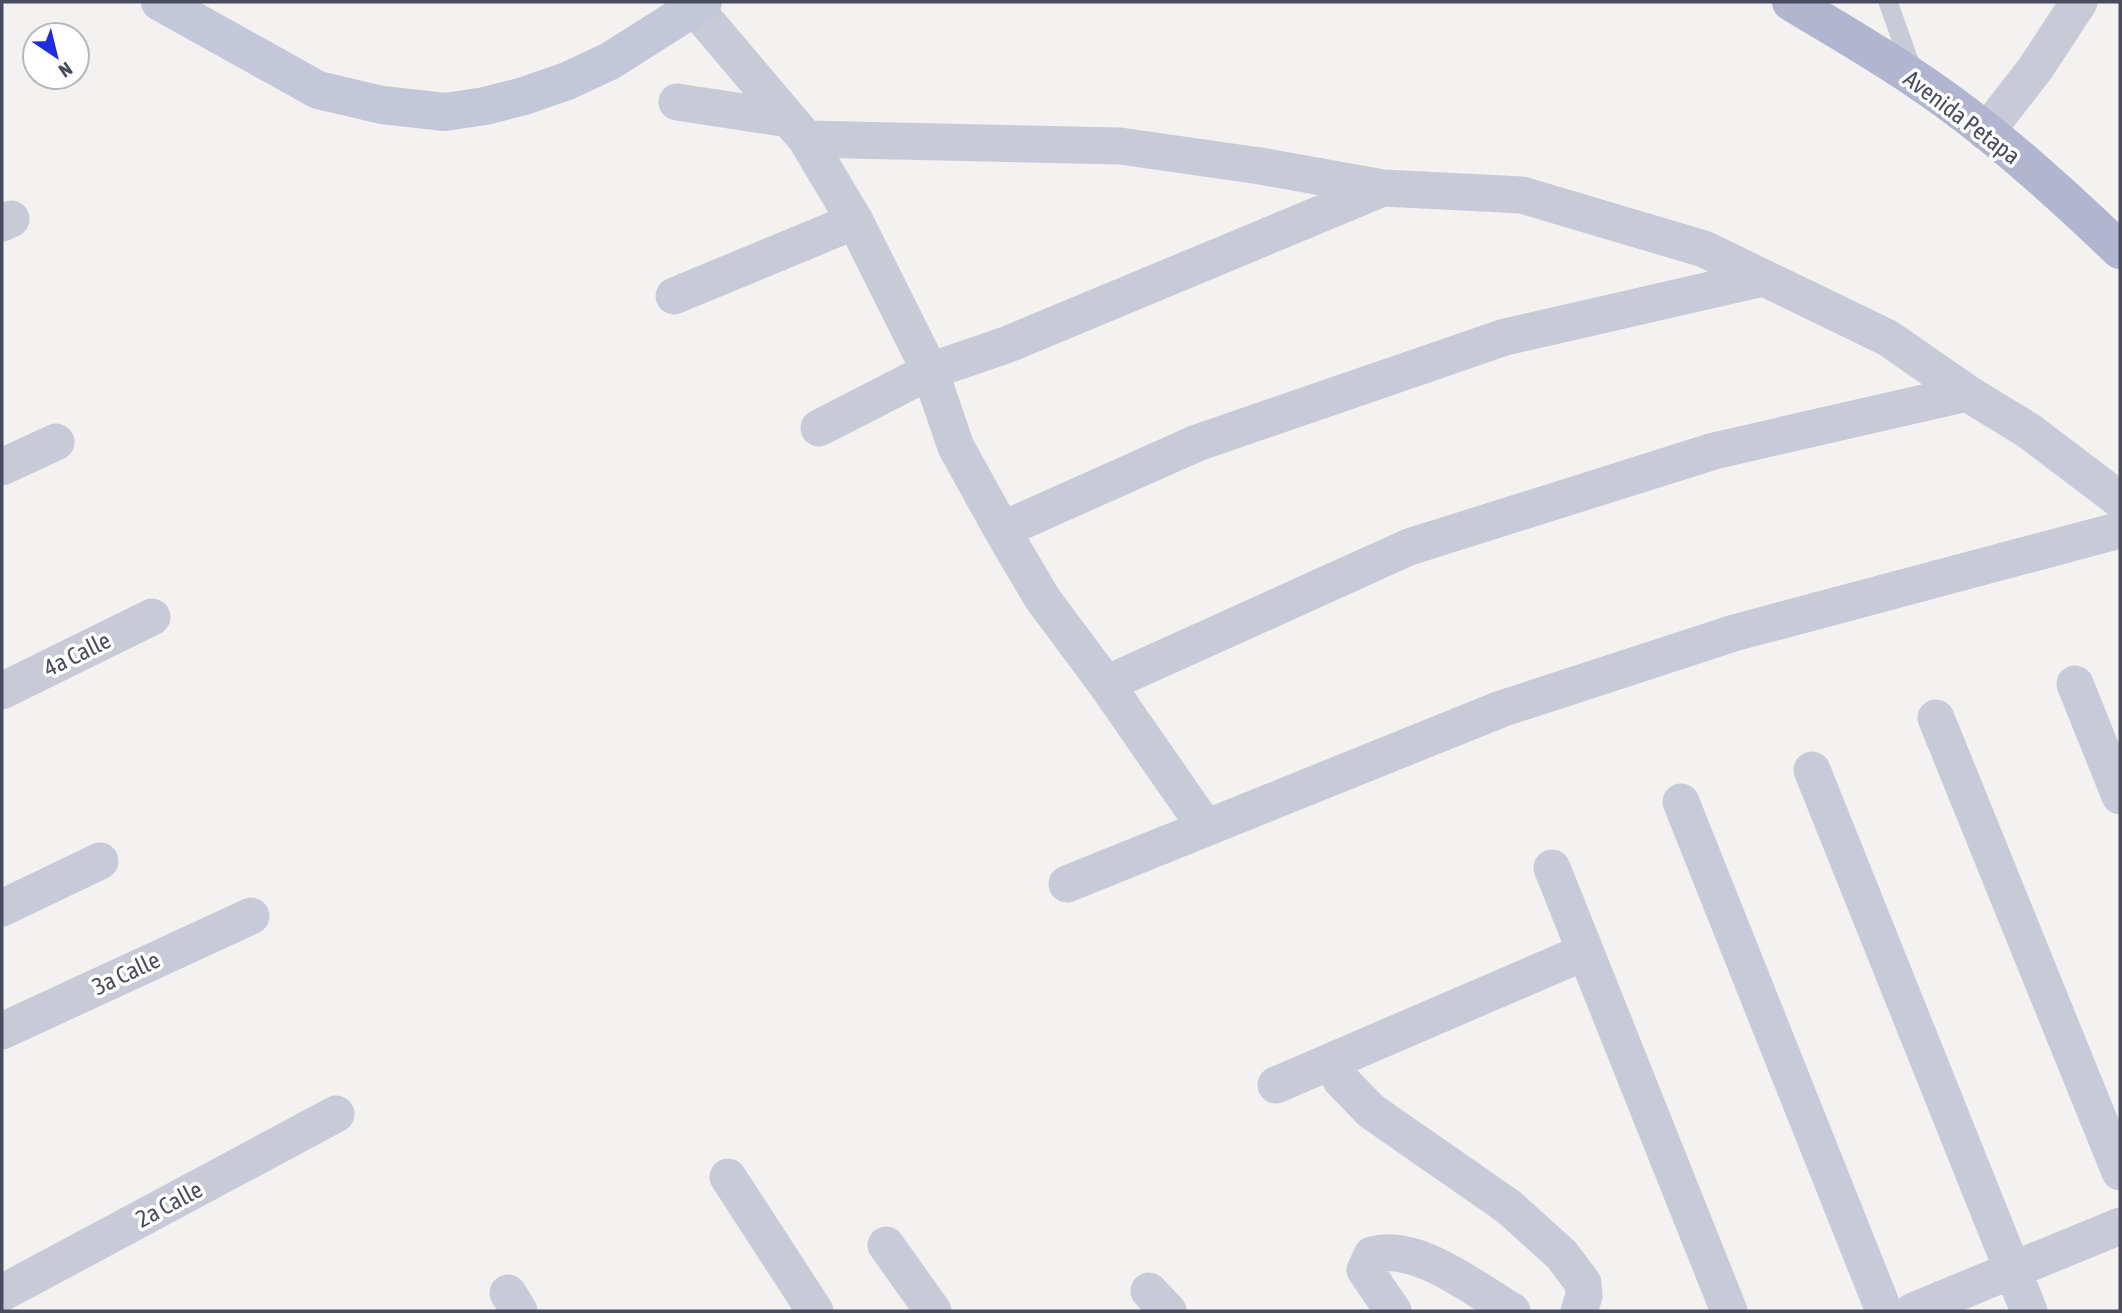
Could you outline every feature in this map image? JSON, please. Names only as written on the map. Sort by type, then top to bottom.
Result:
[{"type":"main road","points":[[160,2],[318,90],[382,105],[445,112],[485,106],[567,81],[610,61],[699,5]]},
{"type":"main road","name":"Avenida Petapa","points":[[1791,2],[1827,16],[1916,79],[1986,132],[2067,200],[2120,250]]},
{"type":"street","points":[[1986,132],[2035,69],[2079,2]]},
{"type":"street","points":[[699,5],[798,129],[855,221],[930,371],[956,447],[1002,530],[1042,598],[1106,684],[1206,828]]},
{"type":"street","points":[[677,102],[798,129],[1120,146],[1260,166],[1383,188],[1522,195],[1704,249],[1888,338],[1967,393],[2029,431],[2120,500]]},
{"type":"street","points":[[819,428],[930,371],[1006,345],[1383,188]]},
{"type":"street","points":[[674,296],[855,221]]},
{"type":"street","points":[[1002,530],[1198,443],[1505,337],[1763,278]]},
{"type":"street","points":[[1106,684],[1409,547],[1714,452],[1967,393]]},
{"type":"street","points":[[2,467],[56,442]]},
{"type":"street","points":[[1067,884],[1501,709],[1734,633],[2120,530]]},
{"type":"street","name":"4a Calle","points":[[2,691],[152,617]]},
{"type":"street","points":[[2075,684],[2120,796]]},
{"type":"street","points":[[1936,719],[2120,1172]]},
{"type":"street","points":[[1812,771],[2029,1311]]},
{"type":"street","points":[[1682,802],[1884,1311]]},
{"type":"street","points":[[2,908],[100,861]]},
{"type":"street","points":[[1552,869],[1729,1311]]},
{"type":"street","name":"3a Calle","points":[[2,1031],[251,915]]},
{"type":"street","points":[[1276,1085],[1585,952]]},
{"type":"street","points":[[1332,1061],[1341,1080],[1371,1111],[1509,1207],[1562,1255],[1583,1283],[1584,1296],[1579,1311]]},
{"type":"street","name":"2a Calle","points":[[2,1293],[336,1114]]},
{"type":"street","points":[[728,1177],[815,1311]]},
{"type":"street","points":[[1913,1311],[2120,1226]]},
{"type":"street","points":[[886,1245],[933,1311]]},
{"type":"street","points":[[1393,1311],[1365,1270],[1371,1255],[1395,1252],[1426,1260],[1512,1311]]},
{"type":"lane","points":[[1888,2],[1916,79]]}]
